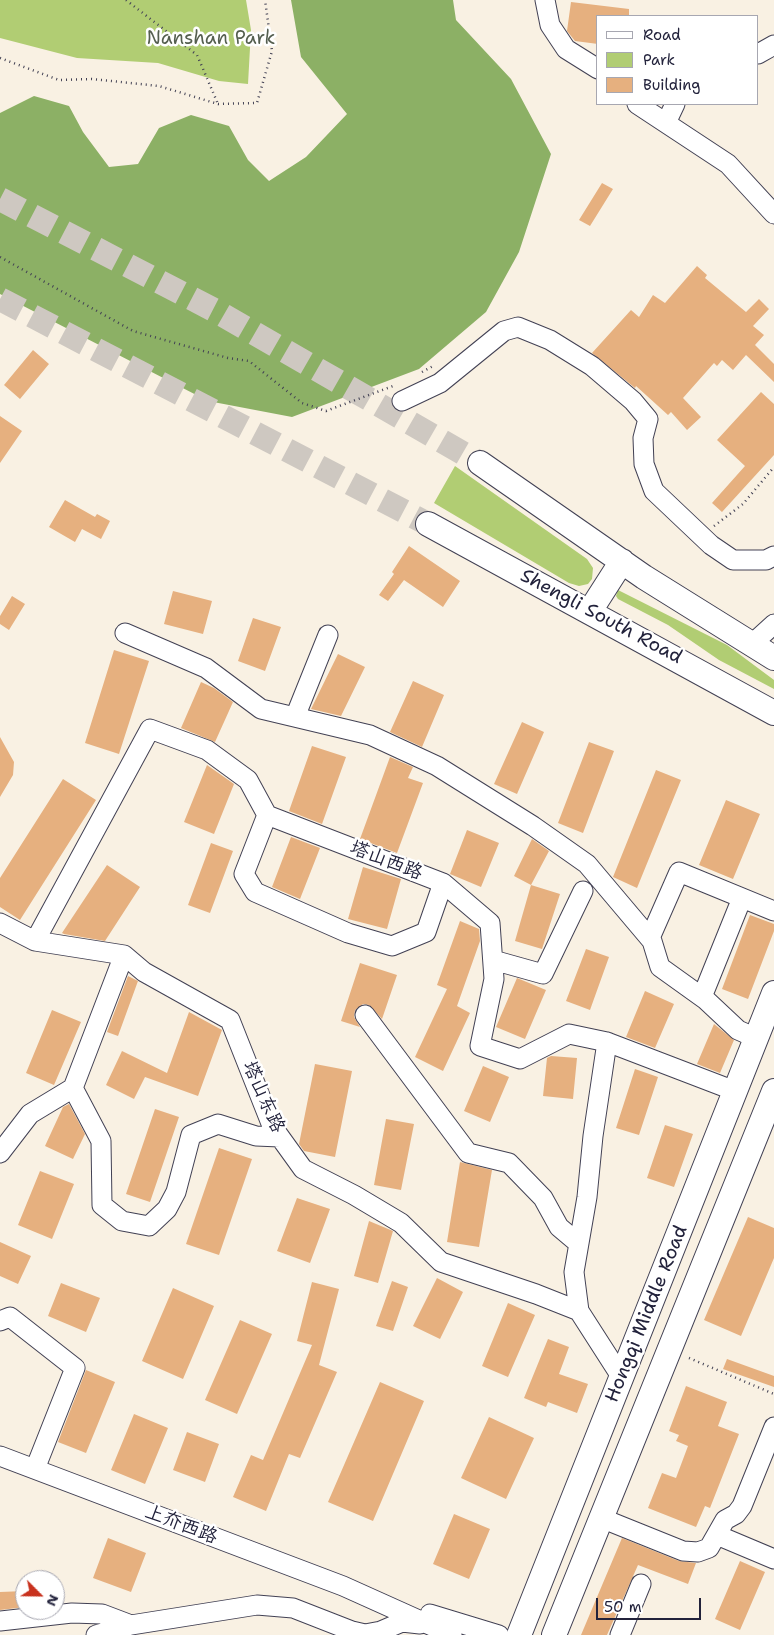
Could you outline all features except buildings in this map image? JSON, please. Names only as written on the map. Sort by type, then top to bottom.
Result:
[{"type":"main road","points":[[480,463],[622,561],[774,658]]},
{"type":"main road","name":"Shengli South Road","points":[[428,524],[774,713]]},
{"type":"main road","points":[[590,611],[622,561]]},
{"type":"main road","name":"Hongqi Middle Road","points":[[519,1635],[774,993]]},
{"type":"main road","name":"Hongqi Middle Road","points":[[554,1635],[774,1091]]},
{"type":"street","points":[[545,0],[550,25],[566,48],[596,68]]},
{"type":"street","points":[[759,53],[774,45]]},
{"type":"street","points":[[639,105],[728,164],[774,214]]},
{"type":"street","points":[[666,123],[675,105]]},
{"type":"street","points":[[398,393],[440,383],[504,331],[518,327],[550,340],[592,366],[633,400],[648,419],[643,438],[644,464],[654,491],[701,536],[734,560],[766,560],[774,556]]},
{"type":"street","points":[[752,644],[774,624]]},
{"type":"street","points":[[125,633],[206,668],[261,709],[370,735],[437,766],[533,826],[587,864],[650,938],[660,967],[702,997],[738,1030],[756,1038]]},
{"type":"street","points":[[295,717],[328,635]]},
{"type":"street","points":[[35,941],[150,729],[207,750],[248,780],[267,815],[244,874],[255,892],[348,933],[392,946],[426,932],[442,883]]},
{"type":"street","name":"塔山西路","points":[[267,815],[442,883],[490,923],[494,979],[480,1046],[520,1059],[570,1034],[607,1042],[735,1091]]},
{"type":"street","points":[[650,938],[680,872],[774,911]]},
{"type":"street","points":[[493,960],[543,974],[583,891]]},
{"type":"street","points":[[702,997],[742,898]]},
{"type":"street","points":[[0,923],[35,941],[124,955],[74,1088],[30,1114],[0,1153]]},
{"type":"street","name":"塔山东路","points":[[124,955],[144,972],[230,1020],[272,1126],[303,1169],[354,1195],[401,1223],[440,1262],[536,1294],[579,1311]]},
{"type":"street","points":[[365,1015],[468,1153],[508,1164],[543,1198],[559,1227],[578,1243]]},
{"type":"street","points":[[607,1042],[593,1136],[587,1197],[574,1272],[579,1311],[622,1378]]},
{"type":"street","points":[[74,1088],[101,1141],[102,1205],[122,1221],[149,1226],[167,1209],[176,1192],[192,1135],[218,1124],[256,1136],[280,1137]]},
{"type":"street","points":[[3,1315],[75,1368],[35,1469]]},
{"type":"street","points":[[601,1518],[683,1551],[698,1552],[709,1548],[724,1520],[736,1514],[742,1506],[774,1427]]},
{"type":"street","name":"上夼西路","points":[[0,1456],[436,1622],[499,1635]]},
{"type":"street","points":[[717,1535],[774,1559]]},
{"type":"street","points":[[620,1635],[641,1584]]},
{"type":"street","points":[[96,1635],[130,1625],[257,1605],[293,1608],[352,1631],[365,1634],[382,1631],[402,1622],[436,1622]]},
{"type":"street","points":[[0,1621],[72,1613],[102,1614],[130,1625]]},
{"type":"street","name":"上夼西路","points":[[436,1622],[452,1635]]},
{"type":"path","points":[[126,0],[197,55],[218,104]]},
{"type":"path","points":[[0,58],[59,80],[92,79],[159,86],[218,104],[257,103],[272,51],[266,0]]},
{"type":"path","points":[[0,257],[133,331],[228,358],[249,361],[302,403],[318,409],[326,411],[398,393]]},
{"type":"path","points":[[419,374],[443,360]]},
{"type":"path","points":[[701,536],[742,504],[774,467]]},
{"type":"path","points":[[689,1358],[774,1394]]},
{"type":"green space","name":"Nanshan Park","points":[[0,0],[246,0],[251,30],[248,84],[219,81],[158,63],[77,58],[0,38]]},
{"type":"green space","points":[[291,0],[453,0],[456,20],[511,79],[551,154],[519,252],[486,312],[419,369],[292,417],[208,401],[0,294],[0,113],[34,96],[69,106],[83,132],[109,167],[138,164],[159,128],[191,115],[229,126],[248,160],[269,181],[306,157],[347,114],[301,57]]},
{"type":"green space","points":[[455,466],[587,559],[593,568],[592,579],[588,584],[579,586],[569,583],[434,503]]},
{"type":"green space","points":[[618,590],[727,645],[774,680],[774,689],[719,660],[668,625],[618,599],[616,596]]},
{"type":"tunnel","points":[[0,199],[214,310],[480,463]]},
{"type":"tunnel","points":[[0,299],[428,524]]}]
